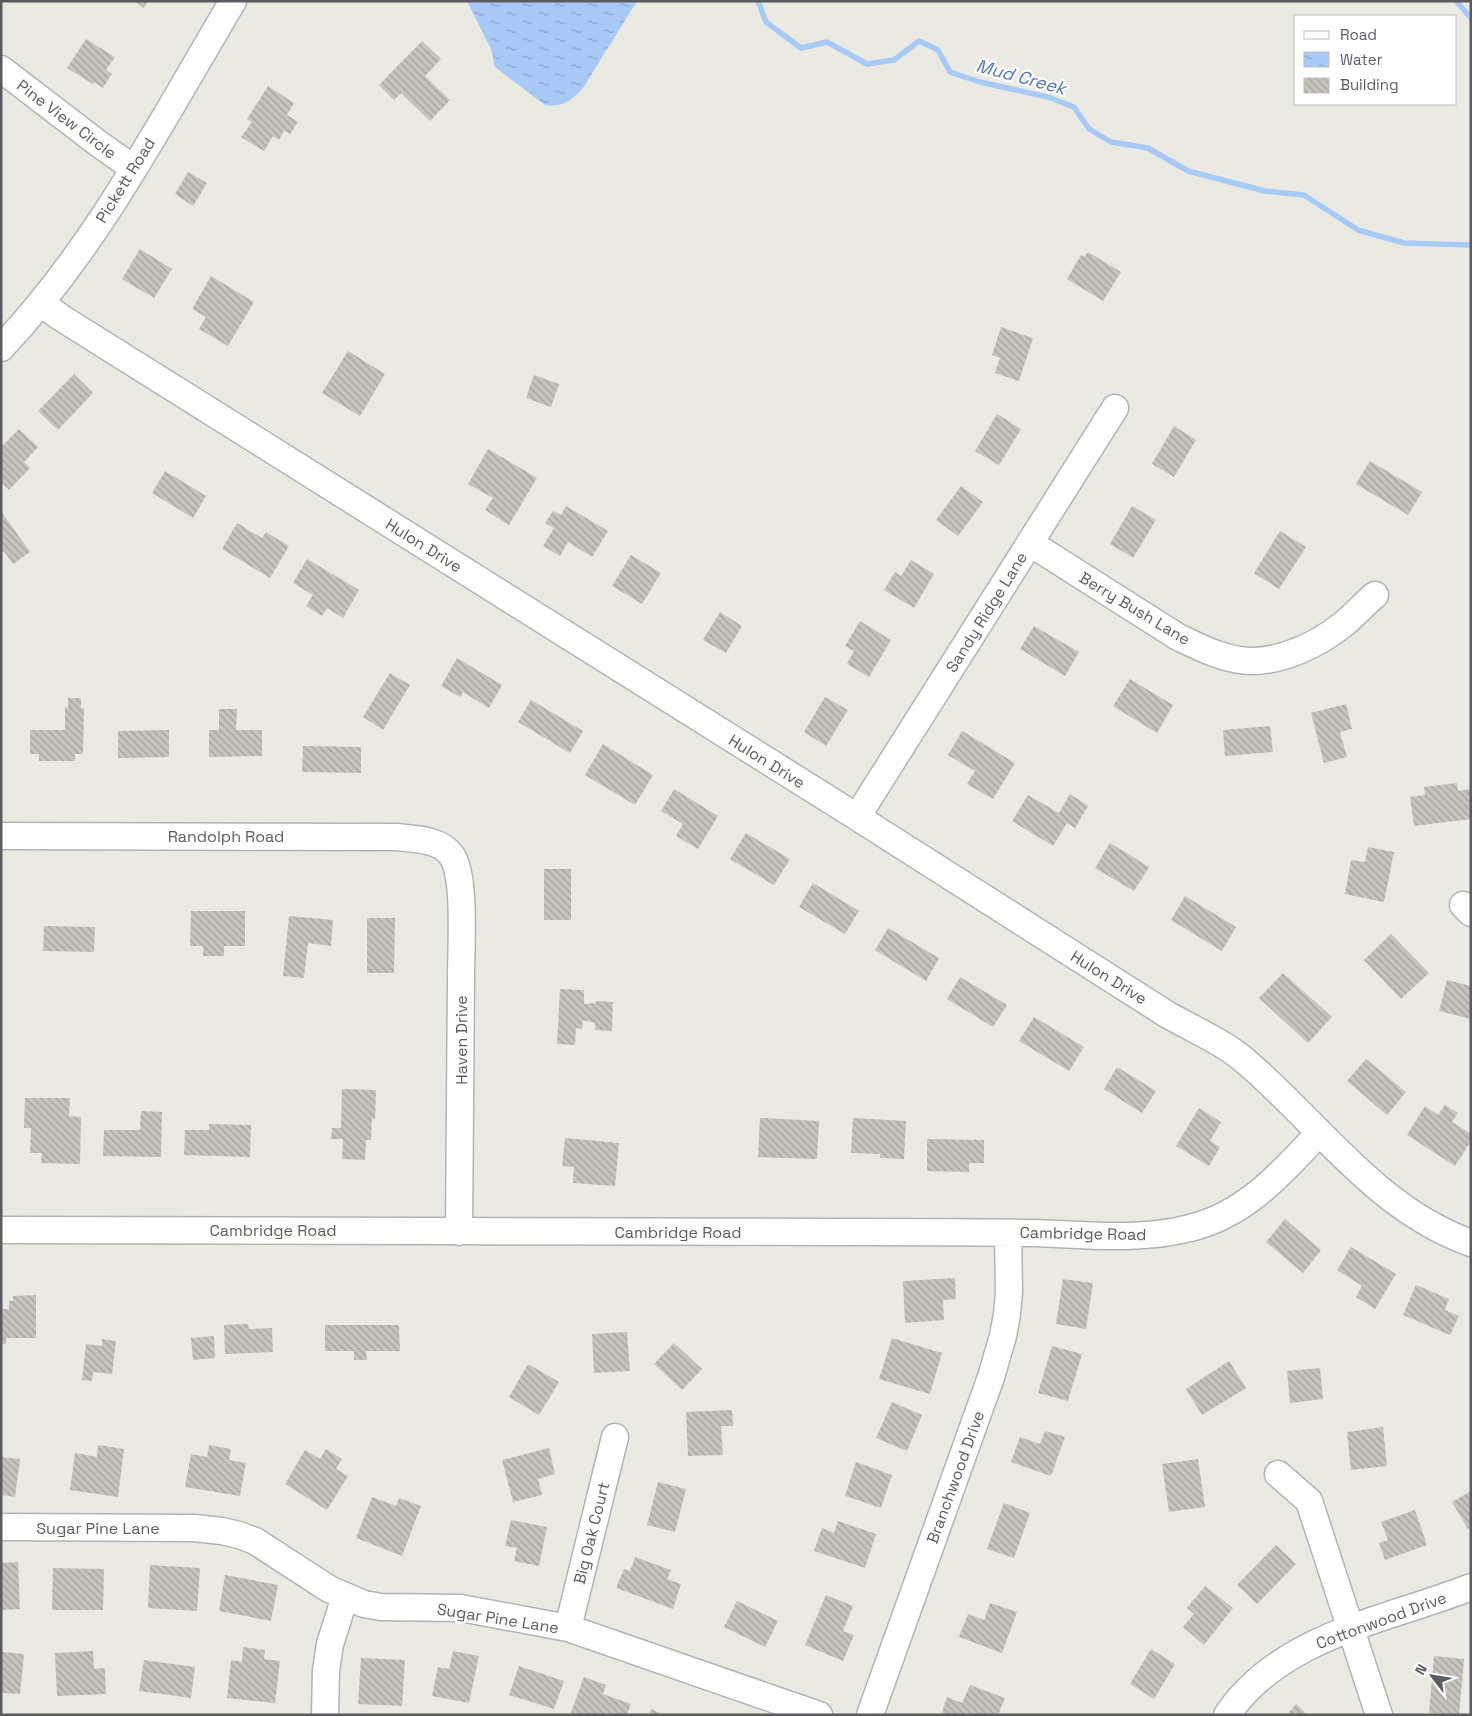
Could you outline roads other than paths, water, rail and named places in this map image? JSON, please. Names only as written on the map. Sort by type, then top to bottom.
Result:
[{"type":"street","name":"Pickett Road","points":[[1,348],[41,303],[76,258],[133,168],[233,1]]},
{"type":"street","name":"Pine View Circle","points":[[1,69],[98,144],[133,168]]},
{"type":"street","name":"Hulon Drive","points":[[41,303],[60,317],[858,817],[1168,1014],[1242,1058],[1378,1189],[1427,1224],[1471,1243]]},
{"type":"street","name":"Sandy Ridge Lane","points":[[858,817],[1115,408]]},
{"type":"street","name":"Berry Bush Lane","points":[[1030,543],[1178,637],[1199,647],[1232,658],[1251,661],[1290,653],[1319,640],[1340,626],[1375,595]]},
{"type":"street","name":"Randolph Road","points":[[1,836],[396,837],[427,841],[438,845],[448,852]]},
{"type":"street","name":"Haven Drive","points":[[448,852],[456,863],[459,874],[461,913],[459,1232]]},
{"type":"street","name":"Cambridge Road","points":[[1,1230],[1008,1233],[1138,1236],[1192,1228],[1215,1220],[1261,1193],[1320,1133]]},
{"type":"street","name":"Branchwood Drive","points":[[870,1715],[991,1377],[1003,1336],[1009,1292],[1008,1233]]},
{"type":"street","name":"Big Oak Court","points":[[568,1628],[615,1437]]},
{"type":"street","points":[[1278,1474],[1308,1501],[1379,1715]]},
{"type":"street","name":"Sugar Pine Lane","points":[[1,1527],[194,1528],[239,1534],[255,1541],[329,1589],[364,1604],[381,1607],[461,1608],[568,1628],[819,1715]]},
{"type":"street","name":"Cottonwood Drive","points":[[1227,1715],[1243,1694],[1282,1661],[1301,1650],[1351,1628],[1471,1587]]},
{"type":"street","points":[[326,1715],[326,1671],[330,1644],[345,1597]]},
{"type":"water","points":[[467,1],[637,1],[583,88],[566,102],[551,106],[545,105],[495,67],[491,49]]},
{"type":"waterway","name":"Mud Creek","points":[[758,1],[766,22],[801,48],[827,42],[867,64],[894,60],[919,41],[938,50],[950,72],[980,82],[1048,97],[1074,107],[1089,129],[1111,142],[1148,148],[1188,171],[1265,191],[1304,195],[1358,230],[1404,243],[1471,245]]},
{"type":"waterway","points":[[1456,1],[1471,18]]}]
